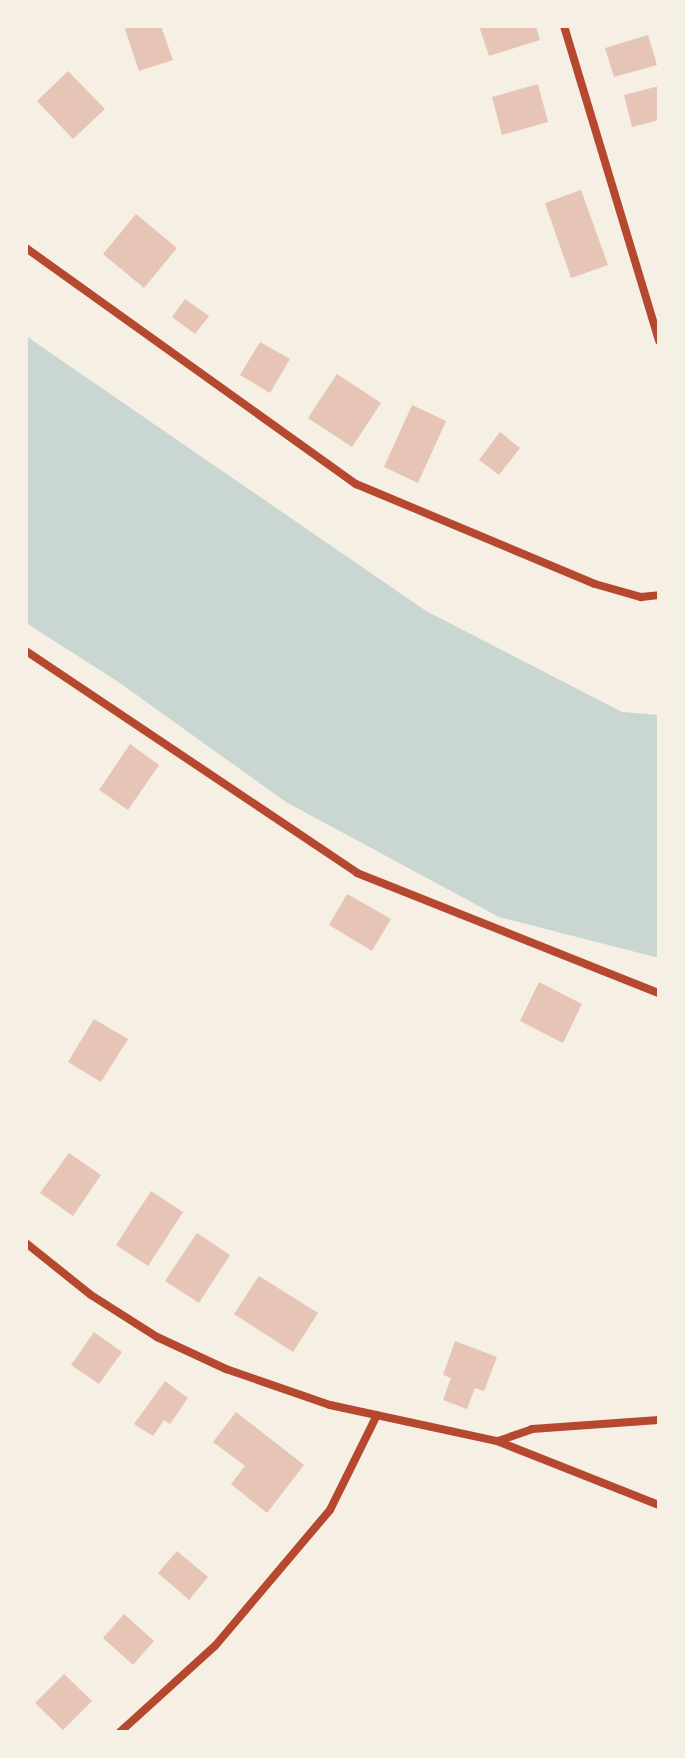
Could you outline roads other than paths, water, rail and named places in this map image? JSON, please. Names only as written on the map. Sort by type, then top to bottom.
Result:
[{"type":"street","points":[[564,26],[659,341]]},
{"type":"street","points":[[26,248],[356,484],[595,584],[641,597],[659,595]]},
{"type":"street","points":[[26,651],[357,873],[659,993]]},
{"type":"street","points":[[26,1243],[91,1295],[157,1337],[226,1369],[377,1415],[497,1441],[659,1505]]},
{"type":"street","points":[[120,1732],[215,1646],[330,1510],[377,1415]]},
{"type":"street","points":[[497,1441],[532,1429],[659,1420]]}]
